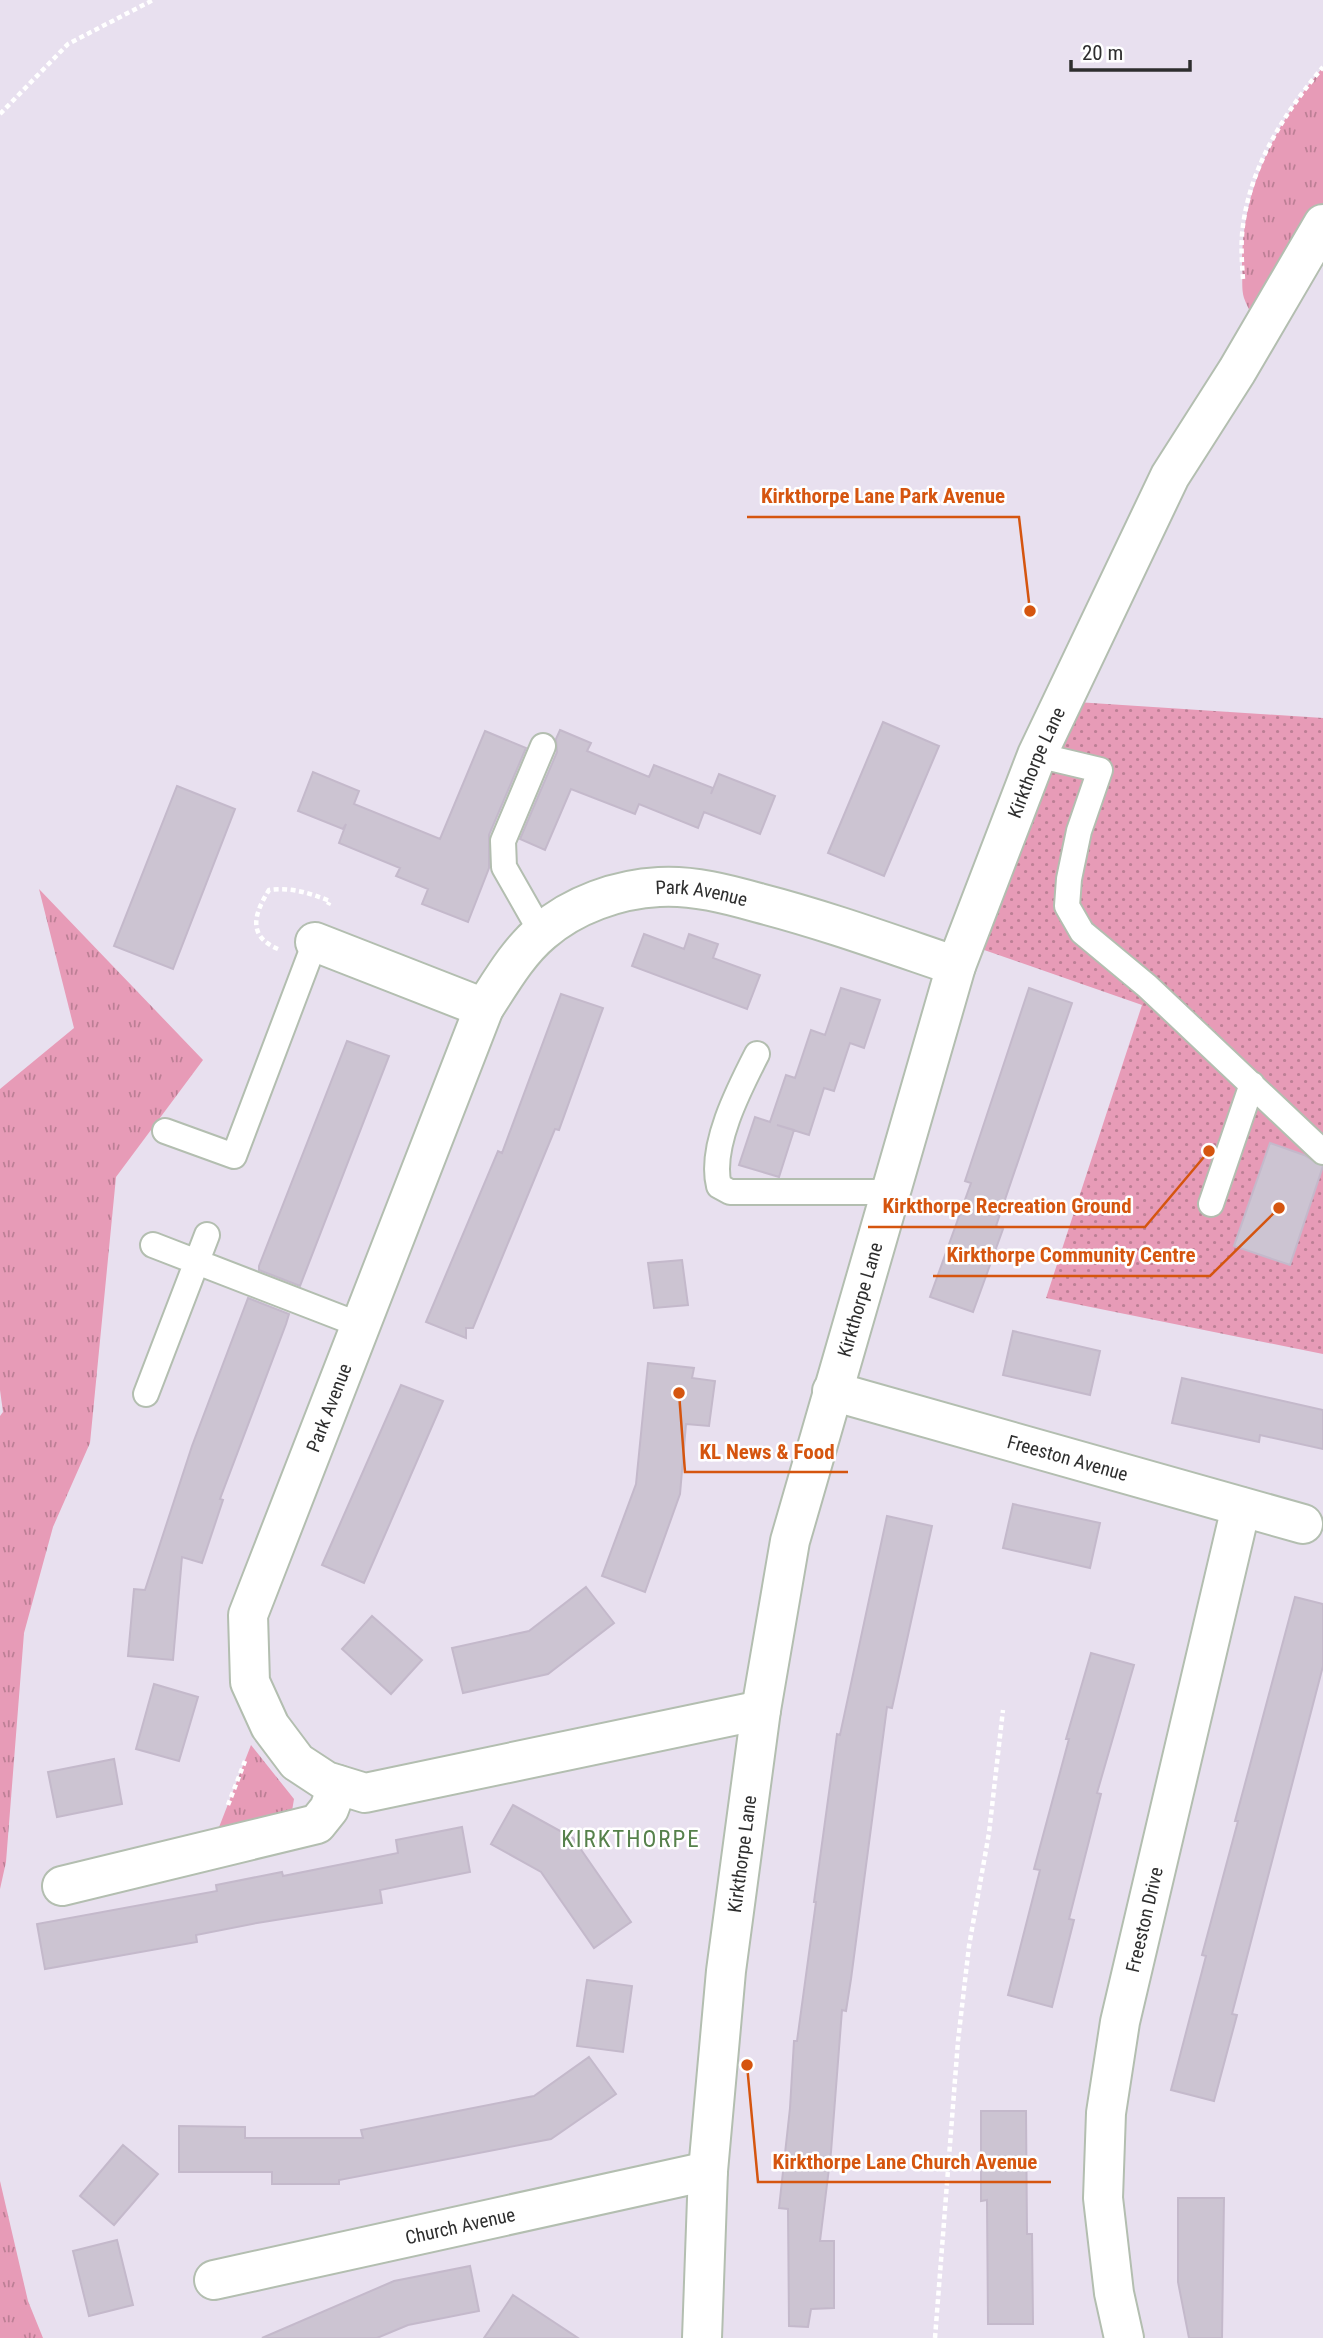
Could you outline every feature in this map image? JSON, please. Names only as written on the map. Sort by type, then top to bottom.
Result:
[{"type":"street","name":"Kirkthorpe Lane","points":[[702,2338],[708,2171],[726,1971],[761,1710],[790,1541],[956,966],[1037,755],[1170,476],[1261,331],[1323,223]]},
{"type":"street","name":"Park Avenue","points":[[761,1710],[365,1793],[338,1785],[297,1762],[263,1712],[250,1682],[248,1615],[484,1008],[512,967],[541,932],[579,906],[613,895],[659,887],[713,891],[790,911],[956,966]]},
{"type":"street","points":[[315,943],[484,1008]]},
{"type":"street","name":"Freeston Avenue","points":[[832,1391],[1303,1524]]},
{"type":"street","name":"Freeston Drive","points":[[1124,2338],[1114,2293],[1103,2198],[1106,2113],[1120,2022],[1241,1507]]},
{"type":"street","points":[[62,1886],[317,1824],[329,1809],[338,1785]]},
{"type":"street","name":"Church Avenue","points":[[214,2280],[708,2171]]},
{"type":"lane","points":[[541,932],[504,867],[503,841],[543,746]]},
{"type":"lane","points":[[1037,755],[1100,770],[1079,831],[1069,879],[1068,906],[1082,932],[1147,985],[1323,1152]]},
{"type":"lane","points":[[165,1131],[234,1156],[315,943]]},
{"type":"lane","points":[[757,1054],[735,1096],[715,1168],[719,1185],[730,1192],[890,1192]]},
{"type":"lane","points":[[1211,1204],[1252,1084]]},
{"type":"lane","points":[[146,1394],[207,1235]]},
{"type":"lane","points":[[153,1245],[360,1325]]},
{"type":"path","points":[[0,114],[68,44],[153,0]]},
{"type":"path","points":[[1261,331],[1243,296],[1242,235],[1253,182],[1275,135],[1303,90],[1323,67]]},
{"type":"path","points":[[935,2338],[958,2041],[969,1946],[989,1833],[1003,1710]]},
{"type":"path","points":[[215,1849],[216,1835],[263,1712]]},
{"type":"green space","points":[[1323,67],[1323,224],[1261,332],[1243,291],[1243,238],[1247,211],[1264,159],[1276,135],[1290,111]]},
{"type":"green space","points":[[1061,701],[1323,718],[1323,1354],[1046,1298],[1142,1005],[964,943]]},
{"type":"green space","points":[[39,889],[203,1060],[116,1177],[90,1443],[53,1527],[24,1633],[6,1862],[0,1889],[0,1416],[3,1412],[0,1390],[0,1089],[74,1028]]},
{"type":"green space","points":[[251,1745],[294,1799],[292,1811],[216,1835]]},
{"type":"green space","points":[[0,2181],[28,2301],[43,2338],[0,2338]]},
{"type":"building","points":[[883,722],[939,746],[884,876],[828,853]]},
{"type":"building","points":[[560,730],[591,743],[587,751],[649,777],[654,765],[713,788],[711,794],[719,774],[775,796],[760,834],[704,812],[698,828],[639,804],[635,814],[571,789],[545,850],[520,839],[557,752],[556,739]]},
{"type":"building","points":[[485,731],[526,748],[489,835],[489,868],[468,922],[422,904],[428,889],[396,876],[400,868],[339,843],[346,824],[343,829],[298,811],[313,772],[359,791],[354,804],[440,839]]},
{"type":"building","points":[[177,786],[235,809],[173,969],[114,946]]},
{"type":"building","points":[[644,934],[684,949],[689,934],[718,944],[713,958],[760,975],[747,1009],[632,966]]},
{"type":"building","points":[[841,988],[880,1000],[864,1048],[850,1043],[834,1091],[824,1088],[809,1135],[794,1130],[779,1177],[739,1165],[755,1117],[770,1122],[786,1075],[795,1078],[811,1030],[825,1035]]},
{"type":"building","points":[[1029,988],[1072,1003],[996,1226],[1003,1229],[973,1312],[930,1297],[971,1183],[965,1181]]},
{"type":"building","points":[[561,994],[603,1008],[559,1130],[555,1129],[473,1328],[466,1328],[466,1338],[426,1322],[498,1151],[502,1153]]},
{"type":"building","points":[[347,1041],[389,1056],[300,1286],[259,1270],[259,1266]]},
{"type":"building","points":[[1270,1143],[1304,1155],[1323,1166],[1290,1265],[1234,1246]]},
{"type":"building","points":[[682,1260],[688,1305],[654,1308],[648,1263]]},
{"type":"building","points":[[248,1298],[289,1314],[286,1324],[220,1499],[223,1500],[202,1563],[182,1557],[173,1660],[128,1656],[134,1589],[145,1590],[192,1446]]},
{"type":"building","points":[[1013,1331],[1100,1351],[1090,1395],[1003,1375]]},
{"type":"building","points":[[648,1363],[694,1368],[692,1378],[715,1381],[709,1426],[686,1424],[680,1494],[645,1592],[602,1576],[636,1484]]},
{"type":"building","points":[[1182,1378],[1323,1410],[1323,1449],[1260,1435],[1259,1442],[1172,1423]]},
{"type":"building","points":[[401,1385],[443,1401],[364,1583],[322,1565]]},
{"type":"building","points":[[1013,1504],[1100,1523],[1090,1568],[1003,1548]]},
{"type":"building","points":[[887,1516],[932,1526],[892,1708],[887,1707],[851,1979],[846,2011],[842,2010],[831,2152],[820,2241],[834,2241],[834,2308],[811,2309],[808,2327],[789,2326],[788,2209],[779,2208],[794,2041],[797,2041],[837,1734],[840,1735]]},
{"type":"building","points":[[586,1587],[614,1623],[548,1674],[463,1693],[452,1648],[529,1631]]},
{"type":"building","points":[[1295,1597],[1323,1604],[1323,1666],[1232,2014],[1237,2015],[1214,2101],[1171,2090],[1206,1956],[1202,1955],[1238,1821],[1235,1821]]},
{"type":"building","points":[[372,1616],[422,1660],[391,1694],[342,1649]]},
{"type":"building","points":[[1091,1653],[1134,1665],[1097,1793],[1101,1794],[1069,1919],[1074,1920],[1052,2007],[1008,1995],[1040,1870],[1034,1869],[1069,1739],[1066,1739]]},
{"type":"building","points":[[154,1684],[198,1697],[179,1761],[136,1749]]},
{"type":"building","points":[[114,1759],[122,1804],[57,1817],[48,1772]]},
{"type":"building","points":[[513,1805],[573,1838],[631,1922],[594,1948],[541,1872],[491,1844]]},
{"type":"building","points":[[462,1827],[470,1872],[380,1890],[382,1903],[257,1923],[196,1935],[197,1942],[45,1969],[37,1924],[217,1891],[216,1885],[282,1872],[283,1876],[398,1853],[396,1840]]},
{"type":"building","points":[[587,1980],[632,1986],[623,2052],[577,2046]]},
{"type":"building","points":[[589,2057],[616,2094],[551,2139],[339,2180],[339,2184],[272,2184],[272,2172],[179,2172],[179,2126],[245,2127],[245,2138],[363,2138],[361,2130],[534,2096]]},
{"type":"building","points":[[981,2111],[1026,2111],[1027,2234],[1032,2234],[1033,2324],[988,2324],[987,2200],[981,2201]]},
{"type":"building","points":[[123,2145],[158,2174],[114,2225],[80,2196]]},
{"type":"building","points":[[1178,2198],[1224,2198],[1222,2338],[1189,2338],[1178,2282]]},
{"type":"building","points":[[117,2240],[133,2305],[89,2316],[73,2251]]},
{"type":"building","points":[[470,2266],[479,2311],[408,2325],[377,2338],[262,2338],[394,2281]]},
{"type":"building","points":[[513,2295],[578,2338],[484,2338]]},
{"type":"place","name":"Kirkthorpe Lane Park Avenue","points":[[1030,611]]},
{"type":"place","name":"Kirkthorpe Recreation Ground","points":[[1209,1151]]},
{"type":"place","name":"Kirkthorpe Community Centre","points":[[1279,1208]]},
{"type":"place","name":"KL News & Food","points":[[679,1393]]},
{"type":"place","name":"Kirkthorpe Lane Church Avenue","points":[[747,2065]]},
{"type":"district","name":"KIRKTHORPE","points":[[631,1839]]}]
